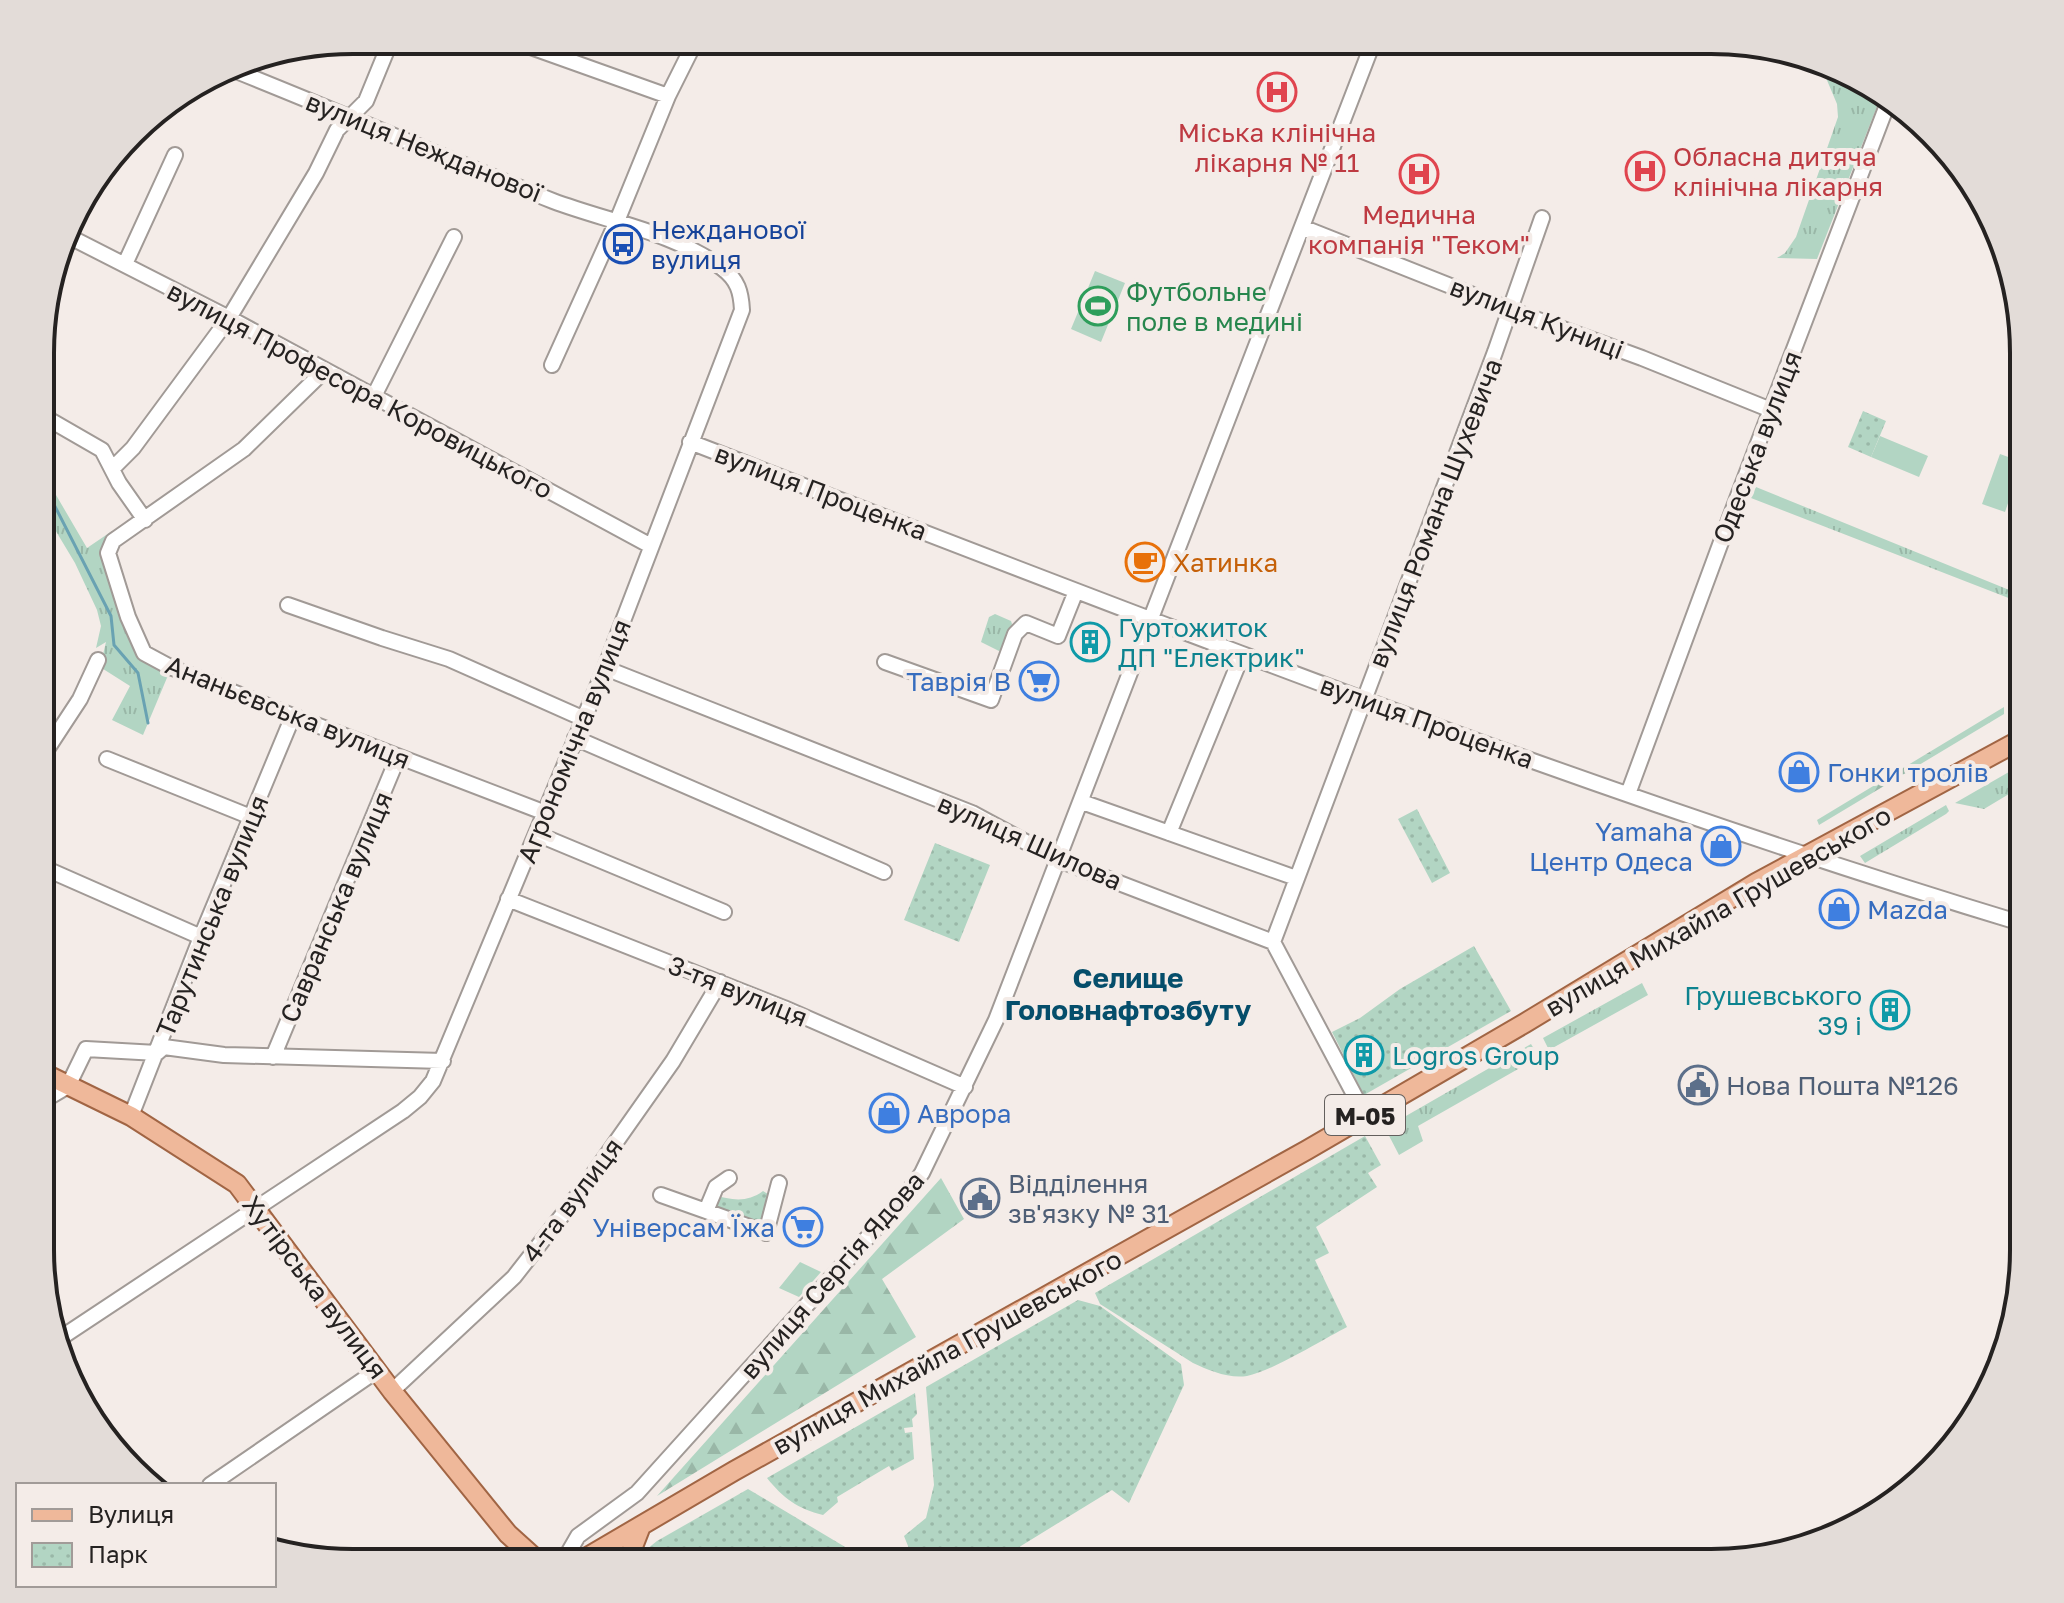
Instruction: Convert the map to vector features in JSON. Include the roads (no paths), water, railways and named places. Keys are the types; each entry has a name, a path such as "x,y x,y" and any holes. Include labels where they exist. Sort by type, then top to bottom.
{"main road":[{"name":"вулиця Михайла Грушевського","path":"601,1549 1026,1306 1307,1150 1756,883 2010,746"},
{"name":"Хутірська вулиця","path":"54,1079 131,1116 237,1184 376,1371 508,1534 525,1549"},
{"path":"632,1549 641,1526"}],"street":[{"path":"113,468 133,448 229,318 316,173 337,130 366,101 385,54"},
{"path":"550,54 668,96"},
{"path":"552,365 689,54"},
{"name":"вулиця Сергія Ядова","path":"570,1549 578,1536 647,1483 906,1195 922,1173 996,1020 1369,54"},
{"name":"вулиця Нежданової","path":"245,75 556,202 617,221"},
{"name":"Одеська вулиця","path":"1628,794 1885,110"},
{"path":"125,264 175,155"},
{"name":"вулиця Романа Шухевича","path":"1273,942 1511,310 1542,218"},
{"name":"Агрономічна вулиця","path":"66,1334 403,1111 433,1081 443,1061 537,834 543,812 605,668 742,310 740,287 725,270 702,256 617,221"},
{"name":"вулиця Куниці","path":"1302,227 1771,410"},
{"path":"374,396 454,237"},
{"name":"вулиця Професора Коровицького","path":"77,240 229,318 651,546"},
{"path":"54,422 94,444 106,455 119,483 145,520 244,449 325,370"},
{"name":"вулиця Проценка","path":"690,442 1365,700 1809,856 2010,920"},
{"name":"Ананьєвська вулиця","path":"145,520 113,541 108,553 128,617 144,653 170,667 543,812"},
{"path":"885,662 991,700 1015,634 1026,623 1058,636 1076,591"},
{"path":"288,605 449,659 582,718"},
{"path":"1169,833 1242,655"},
{"path":"54,739 80,699 98,660"},
{"name":"вулиця Шилова","path":"605,668 972,813 1059,860 1273,942"},
{"name":"Тарутинська вулиця","path":"131,1116 293,716"},
{"path":"575,738 884,872"},
{"name":"Савранська вулиця","path":"273,1057 398,757"},
{"path":"107,759 251,817"},
{"path":"1082,802 1296,878"},
{"path":"537,834 724,912"},
{"path":"54,872 201,937"},
{"name":"3-тя вулиця","path":"508,899 720,982 965,1087"},
{"path":"1273,942 1365,1115"},
{"name":"4-та вулиця","path":"392,1391 514,1277 585,1186 673,1061 720,982"},
{"name":"Савранська вулиця","path":"68,1086 86,1049 157,1053 164,1047 224,1055 443,1061"},
{"path":"54,1094 68,1086"},
{"path":"706,1211 716,1187 729,1178"},
{"path":"661,1195 766,1233 779,1183"},
{"path":"213,1483 376,1371"}],"waterway":[{"path":"54,504 111,616 114,645 138,673 148,723"}],"place":[{"name":"Міська клінічна лікарня № 11","path":"1277,92"},
{"name":"Обласна дитяча клінічна лікарня","path":"1645,171"},
{"name":"Медична компанія \"Теком\"","path":"1419,174"},
{"name":"Нежданової вулиця","path":"623,244"},
{"name":"Футбольне поле в медині","path":"1098,306"},
{"name":"Хатинка","path":"1145,562"},
{"name":"Гуртожиток ДП \"Електрик\"","path":"1090,642"},
{"name":"Таврія В","path":"1039,681"},
{"name":"Гонки тролів","path":"1799,772"},
{"name":"Yamaha Центр Одеса","path":"1721,846"},
{"name":"Mazda","path":"1839,909"},
{"name":"Грушевського 39 і","path":"1890,1010"},
{"name":"Logros Group","path":"1364,1055"},
{"name":"Нова Пошта №126","path":"1698,1085"},
{"name":"Аврора","path":"889,1113"},
{"name":"Відділення зв'язку № 31","path":"980,1198"},
{"name":"Універсам Їжа","path":"803,1227"}],"district":[{"name":"Селище Головнафтозбуту","path":"1128,993"}]}
